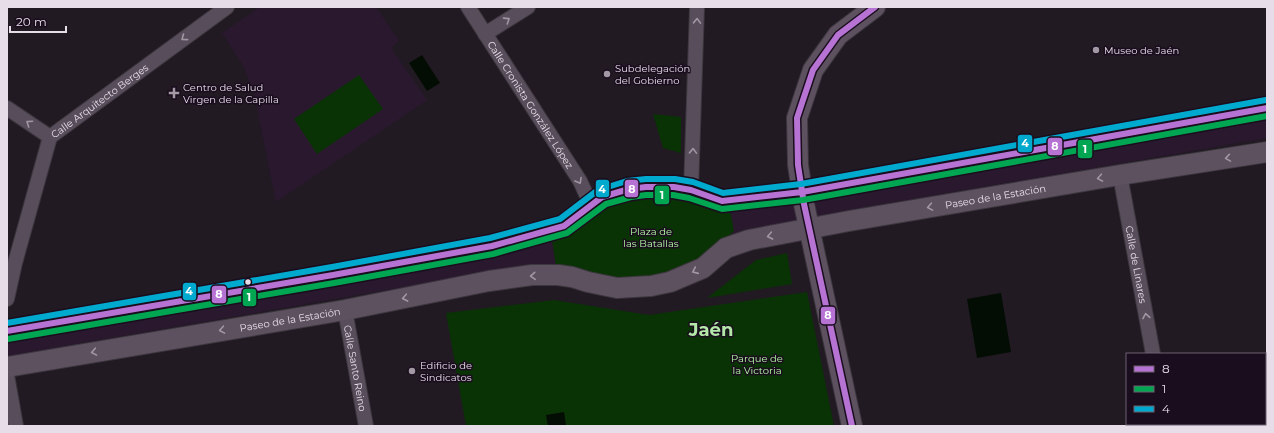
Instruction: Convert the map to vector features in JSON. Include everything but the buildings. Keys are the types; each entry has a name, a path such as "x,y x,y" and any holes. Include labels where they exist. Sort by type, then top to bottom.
{"main road":[{"path":"852,426 808,228 798,165 797,118 813,70 838,35 874,7"},
{"path":"7,331 492,246 564,226 602,197 629,189 659,186 674,187 691,190 722,201 802,192 1267,108"},
{"name":"Paseo de la Estación","path":"7,367 345,310 489,281 532,275 558,275 572,277 617,288 651,286 670,282 703,268 726,248 749,240 808,228 1120,175 1267,152"}],"street":[{"name":"Calle Arquitecto Berges","path":"7,300 15,263 50,137 206,13 227,7"},
{"name":"Calle Cronista González López","path":"468,7 580,181 591,205"},
{"path":"486,34 528,7"},
{"path":"691,190 697,7"},
{"path":"7,108 50,137"},
{"name":"Calle de Linares","path":"1120,175 1153,353"},
{"name":"Calle Santo Reino","path":"345,310 366,426"},
{"path":"7,376 16,426"}],"shaded area":[{"path":"260,7 376,7 399,41 391,48 427,100 276,202 254,93 244,67 222,33"},
{"path":"422,55 440,83 427,91 409,63"},
{"path":"1267,115 1267,138 843,211 736,234 694,249 607,262 484,273 7,356 7,336 606,220"},
{"path":"1001,293 1011,352 977,358 967,299"},
{"path":"564,412 566,426 548,426 546,415"}],"green space":[{"path":"359,75 383,109 317,154 294,119"},
{"path":"653,114 681,117 681,153 663,148"},
{"name":"Plaza de las Batallas","path":"680,196 731,214 734,231 711,253 670,275 622,280 556,267 552,240 561,237 606,204 640,197"},
{"path":"787,253 792,284 707,298 756,260"},
{"name":"Parque de la Victoria","path":"807,292 834,426 466,426 446,313 554,300 649,315"}],"transit line":[{"name":"8","path":"852,426 804,204 798,165 797,118 813,70 838,35 875,7"},
{"name":"4","path":"7,323 490,238 560,219 598,190 627,181 646,179 675,179 693,182 723,193 801,184 1266,100"},
{"name":"8","path":"7,331 492,246 564,226 602,197 629,189 646,187 674,187 691,190 722,201 802,192 1267,108"},
{"name":"1","path":"8,339 493,254 567,233 606,204 631,197 646,195 673,195 689,198 722,209 803,200 1267,116"}],"place":[{"name":"Museo de Jaén","path":"1096,50"},
{"name":"Subdelegación del Gobierno","path":"607,74"},
{"name":"Centro de Salud Virgen de la Capilla","path":"174,93"},
{"name":"Edificio de Sindicatos","path":"412,371"}],"district":[{"name":"Jaén","path":"711,330"}]}
